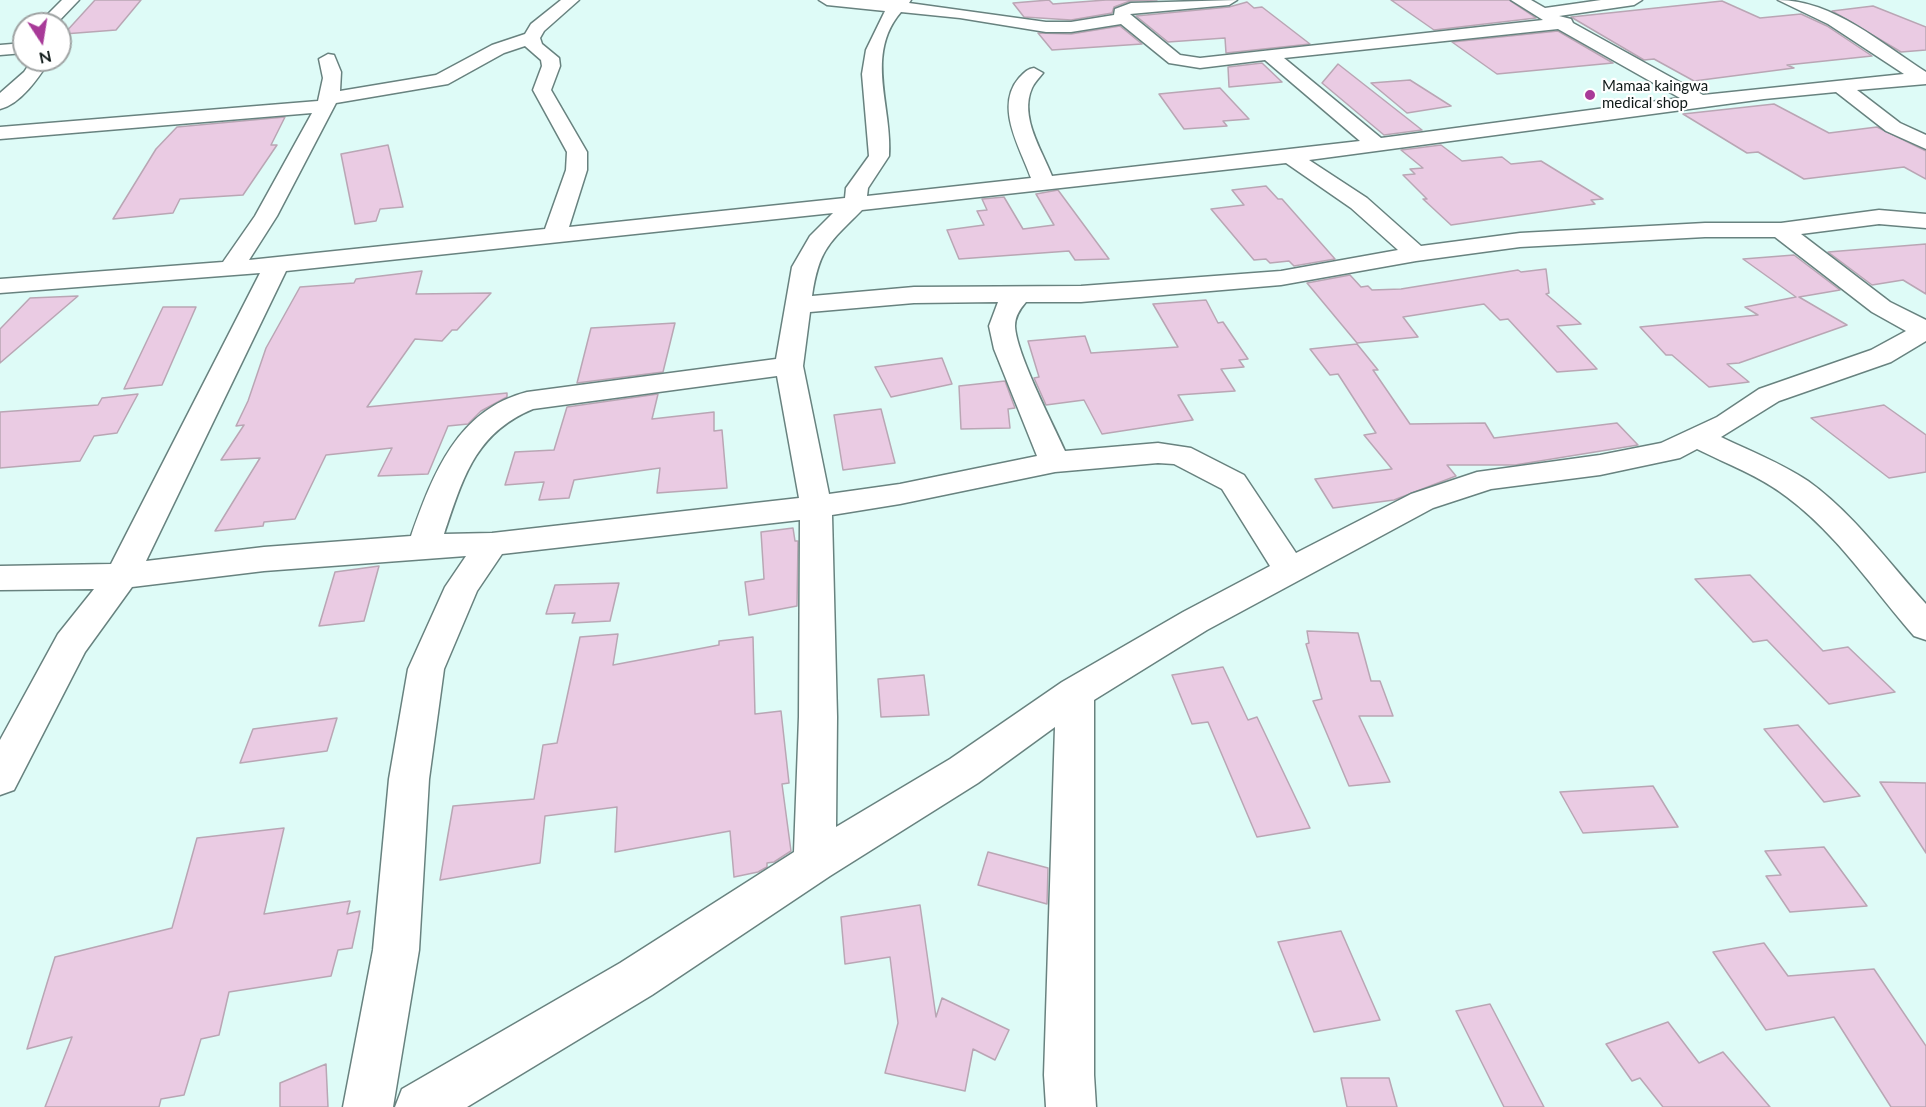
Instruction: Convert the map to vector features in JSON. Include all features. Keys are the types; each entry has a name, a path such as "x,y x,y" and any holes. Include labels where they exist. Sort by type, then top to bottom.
{"street":[{"path":"58,12 71,0"},
{"path":"0,133 207,118 327,103 441,80 498,49 531,38 537,28 571,0"},
{"path":"827,0 900,4 1046,27 1095,25 1124,19"},
{"path":"1229,0 1126,9 1121,12 1124,19 1181,61 1200,63 1565,23"},
{"path":"1519,0 1565,23 1699,101"},
{"path":"1545,13 1634,0"},
{"path":"1786,0 1834,20 1924,78"},
{"path":"815,862 818,717 816,507 789,366 804,267 818,241 855,204 857,189 880,150 871,75 875,50 888,17 900,4"},
{"path":"531,38 534,47 550,58 551,66 542,90 577,152 579,161 578,171 565,199 554,236"},
{"path":"1268,54 1376,144"},
{"path":"231,269 267,216 327,103 334,78 328,59"},
{"path":"0,103 34,72"},
{"path":"1034,74 1019,90 1016,108 1044,183"},
{"path":"0,286 231,269 855,204 1290,156 1699,101 1924,78"},
{"path":"1839,86 1893,127 1926,143"},
{"path":"1290,156 1359,203 1416,254"},
{"path":"799,305 934,294 1018,296 1081,294 1281,278 1416,254 1520,240 1705,230 1781,230 1879,217 1926,221"},
{"path":"420,1107 636,979 815,862 964,771 1075,693 1195,621 1292,572 1422,501 1488,479 1638,459 1669,451 1699,438 1769,395 1866,362 1921,336 1781,230"},
{"path":"0,778 70,645 122,576 277,264"},
{"path":"1018,296 1006,308 1002,326 1005,341 1055,462"},
{"path":"424,546 439,502 475,434 499,412 527,401 789,366"},
{"path":"1699,438 1779,477 1808,497 1843,530 1926,627"},
{"path":"0,578 122,576 264,559 424,546 492,544 816,507 922,490 1055,462 1136,453 1180,455 1233,482 1292,572"},
{"path":"368,1107 396,950 409,779 426,669 462,587 492,544"},
{"path":"1071,1107 1071,815 1075,693"}],"building":[{"path":"95,0 141,0 116,30 72,33 72,25"},
{"path":"1049,0 1053,4 1106,0 1157,0 1130,1 1114,7 1112,13 1071,20 1024,17 1013,3"},
{"path":"1391,0 1509,0 1536,18 1434,30"},
{"path":"1722,1 1760,18 1801,14 1827,26 1872,56 1787,65 1794,68 1694,81 1654,59 1644,60 1571,17"},
{"path":"1247,2 1254,8 1262,7 1310,44 1226,53 1225,38 1168,42 1136,16 1229,7"},
{"path":"1873,6 1926,27 1926,50 1901,52 1832,11"},
{"path":"1120,26 1142,44 1052,50 1038,33 1071,34"},
{"path":"1558,31 1613,63 1497,74 1452,42"},
{"path":"1262,63 1282,82 1229,87 1228,67"},
{"path":"1338,64 1422,130 1384,135 1322,83"},
{"path":"1410,80 1451,106 1407,113 1371,83"},
{"path":"1220,88 1249,119 1223,121 1227,126 1184,129 1159,94"},
{"path":"1774,104 1829,133 1877,127 1926,151 1926,179 1904,167 1804,179 1758,152 1747,153 1683,114"},
{"path":"285,117 271,145 277,145 243,195 180,199 173,213 113,219 156,149 177,127"},
{"path":"388,145 403,207 380,209 376,221 355,224 341,154"},
{"path":"1441,145 1462,161 1502,157 1511,164 1541,161 1603,199 1591,200 1595,204 1451,225 1423,199 1427,199 1403,175 1415,174 1410,169 1423,168 1401,150"},
{"path":"1266,186 1278,199 1282,199 1335,259 1294,266 1289,261 1270,263 1266,259 1254,260 1211,209 1244,205 1232,190"},
{"path":"1058,190 1109,259 1075,260 1069,251 959,259 947,230 984,225 977,211 987,210 982,199 1004,197 1023,229 1054,225 1036,194"},
{"path":"1926,244 1926,294 1903,280 1872,285 1828,252"},
{"path":"1794,255 1840,290 1799,297 1847,325 1739,363 1727,364 1749,382 1709,387 1672,355 1666,355 1640,327 1758,315 1745,307 1796,297 1743,259"},
{"path":"1546,269 1549,293 1546,294 1581,324 1557,326 1597,369 1557,372 1508,319 1500,320 1484,304 1403,317 1418,337 1357,343 1307,283 1350,275 1361,287 1368,286 1372,290 1401,289 1518,270 1521,272"},
{"path":"422,271 416,294 491,293 457,330 452,330 442,341 415,339 367,407 507,393 507,397 481,411 468,424 448,426 428,474 378,476 392,448 326,455 295,519 264,522 263,526 215,531 260,458 221,460 244,425 236,426 248,401 266,348 300,287 354,283 356,279"},
{"path":"78,296 0,363 0,329 30,298"},
{"path":"1206,300 1218,323 1223,322 1248,359 1239,360 1244,367 1221,369 1235,391 1178,395 1193,420 1102,434 1084,400 1046,405 1034,378 1039,377 1028,341 1085,336 1091,353 1178,347 1153,304"},
{"path":"163,307 196,307 162,385 124,389"},
{"path":"675,323 663,372 577,383 591,328"},
{"path":"1357,344 1378,370 1373,370 1410,424 1485,423 1494,438 1617,423 1638,445 1515,465 1447,465 1456,476 1394,500 1333,508 1315,479 1392,469 1364,435 1376,433 1338,374 1330,375 1310,349"},
{"path":"942,358 952,384 891,397 875,367"},
{"path":"1005,381 1015,408 1008,409 1010,428 961,429 959,386"},
{"path":"138,394 117,433 94,436 80,461 0,468 0,412 98,405 102,398"},
{"path":"658,394 652,419 714,412 714,431 722,430 727,488 657,493 660,468 574,480 569,498 539,500 544,482 505,485 515,452 554,450 567,407"},
{"path":"1884,405 1926,435 1926,472 1889,478 1811,418"},
{"path":"881,409 895,463 843,470 834,415"},
{"path":"793,528 795,541 798,541 797,606 749,615 745,582 764,579 761,532"},
{"path":"379,566 364,621 319,626 335,572"},
{"path":"1750,575 1823,651 1848,647 1895,692 1829,704 1767,640 1753,642 1695,579"},
{"path":"619,583 610,621 572,623 575,613 546,614 555,585"},
{"path":"1307,631 1358,633 1371,681 1380,681 1393,716 1359,716 1390,782 1349,786 1313,701 1322,699 1306,644 1309,643"},
{"path":"618,634 613,665 719,645 719,641 753,637 755,714 781,711 789,783 782,784 791,851 774,862 767,863 767,867 758,872 734,877 730,831 615,852 617,807 545,816 540,863 440,880 453,806 534,799 543,745 557,743 580,637"},
{"path":"1223,667 1248,720 1257,717 1310,828 1257,837 1208,722 1192,724 1172,675"},
{"path":"924,675 929,715 881,717 878,679"},
{"path":"337,718 327,751 240,763 253,729"},
{"path":"1798,725 1860,796 1824,802 1764,729"},
{"path":"1880,782 1926,783 1926,853"},
{"path":"1653,786 1678,827 1583,833 1560,792"},
{"path":"284,828 264,914 350,901 347,914 360,911 352,948 338,950 331,976 229,992 219,1035 201,1039 184,1095 161,1099 159,1107 45,1107 72,1037 27,1049 55,957 172,928 197,838"},
{"path":"1824,847 1867,906 1790,912 1766,876 1781,875 1765,851"},
{"path":"988,852 1048,868 1047,904 978,885"},
{"path":"920,905 936,1017 942,998 1009,1030 995,1060 973,1049 965,1091 885,1073 898,1023 890,957 845,964 841,917"},
{"path":"1341,931 1380,1020 1314,1032 1278,942"},
{"path":"1764,943 1788,976 1874,969 1926,1046 1926,1107 1891,1107 1834,1017 1766,1030 1713,952"},
{"path":"1490,1004 1544,1107 1504,1107 1456,1011"},
{"path":"1668,1022 1699,1063 1723,1052 1770,1107 1663,1107 1640,1078 1632,1081 1606,1044"},
{"path":"326,1064 328,1107 280,1107 280,1083"},
{"path":"1341,1078 1389,1078 1397,1107 1347,1107"}],"place":[{"name":"Mamaa kaingwa medical shop","path":"1590,95"}]}
